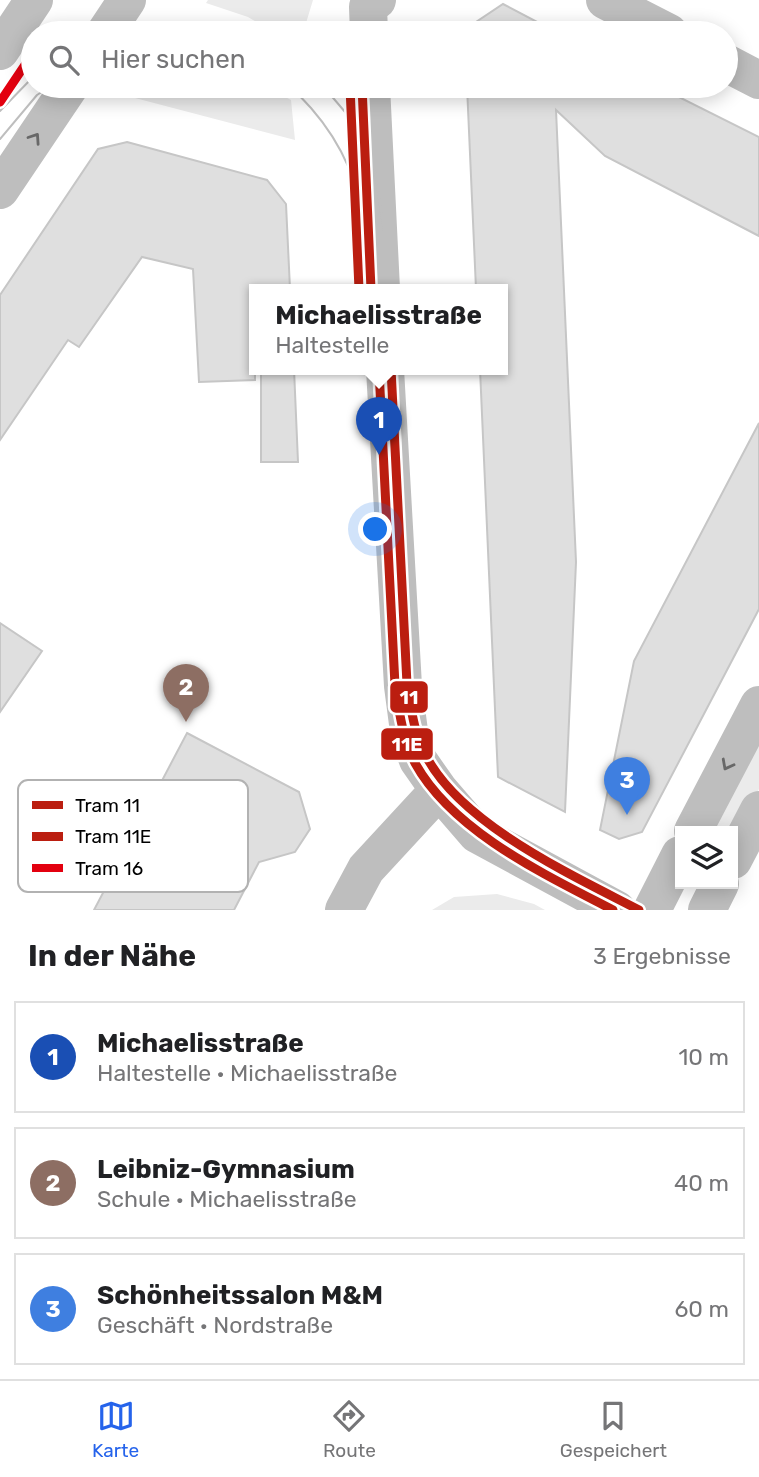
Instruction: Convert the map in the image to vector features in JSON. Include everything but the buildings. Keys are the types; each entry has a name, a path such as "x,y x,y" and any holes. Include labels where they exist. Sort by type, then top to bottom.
{"street":[{"path":"0,51 34,0"},
{"path":"113,21 127,0"},
{"path":"605,0 646,21"},
{"path":"738,69 759,80"},
{"path":"0,190 62,98"},
{"path":"372,98 381,284"},
{"path":"385,375 407,720 410,739 418,760 439,790 477,834 618,910"},
{"path":"696,826 759,705"},
{"path":"344,910 366,869 439,790"},
{"path":"738,850 759,810"},
{"path":"652,910 675,865"},
{"path":"706,910 717,889"}],"shaded area":[{"path":"208,0 313,0 307,21 255,21 206,3"},
{"path":"135,98 287,98 291,100 295,140"},
{"path":"759,734 759,789 738,830 738,826 711,826"},
{"path":"497,894 534,904 545,910 432,910 454,897"}],"tram line":[{"name":"16","path":"0,102 21,71"},
{"path":"0,111 21,89"},
{"path":"0,139 34,98"},
{"path":"302,98 333,137 348,166 368,233"},
{"path":"333,98 351,119 375,171 384,233"},
{"name":"11E","path":"350,98 359,284"},
{"name":"11","path":"363,98 371,284"},
{"name":"11E","path":"379,375 395,685 407,745 415,763 432,788 477,831 531,866 613,910"},
{"name":"11","path":"391,375 407,684 422,748 443,781 492,826 552,864 639,910"}],"place":[{"name":"Michaelisstraße","path":"379,455"},
{"name":"Leibniz-Gymnasium","path":"186,722"},
{"name":"Schönheitssalon M&M","path":"627,815"}]}
